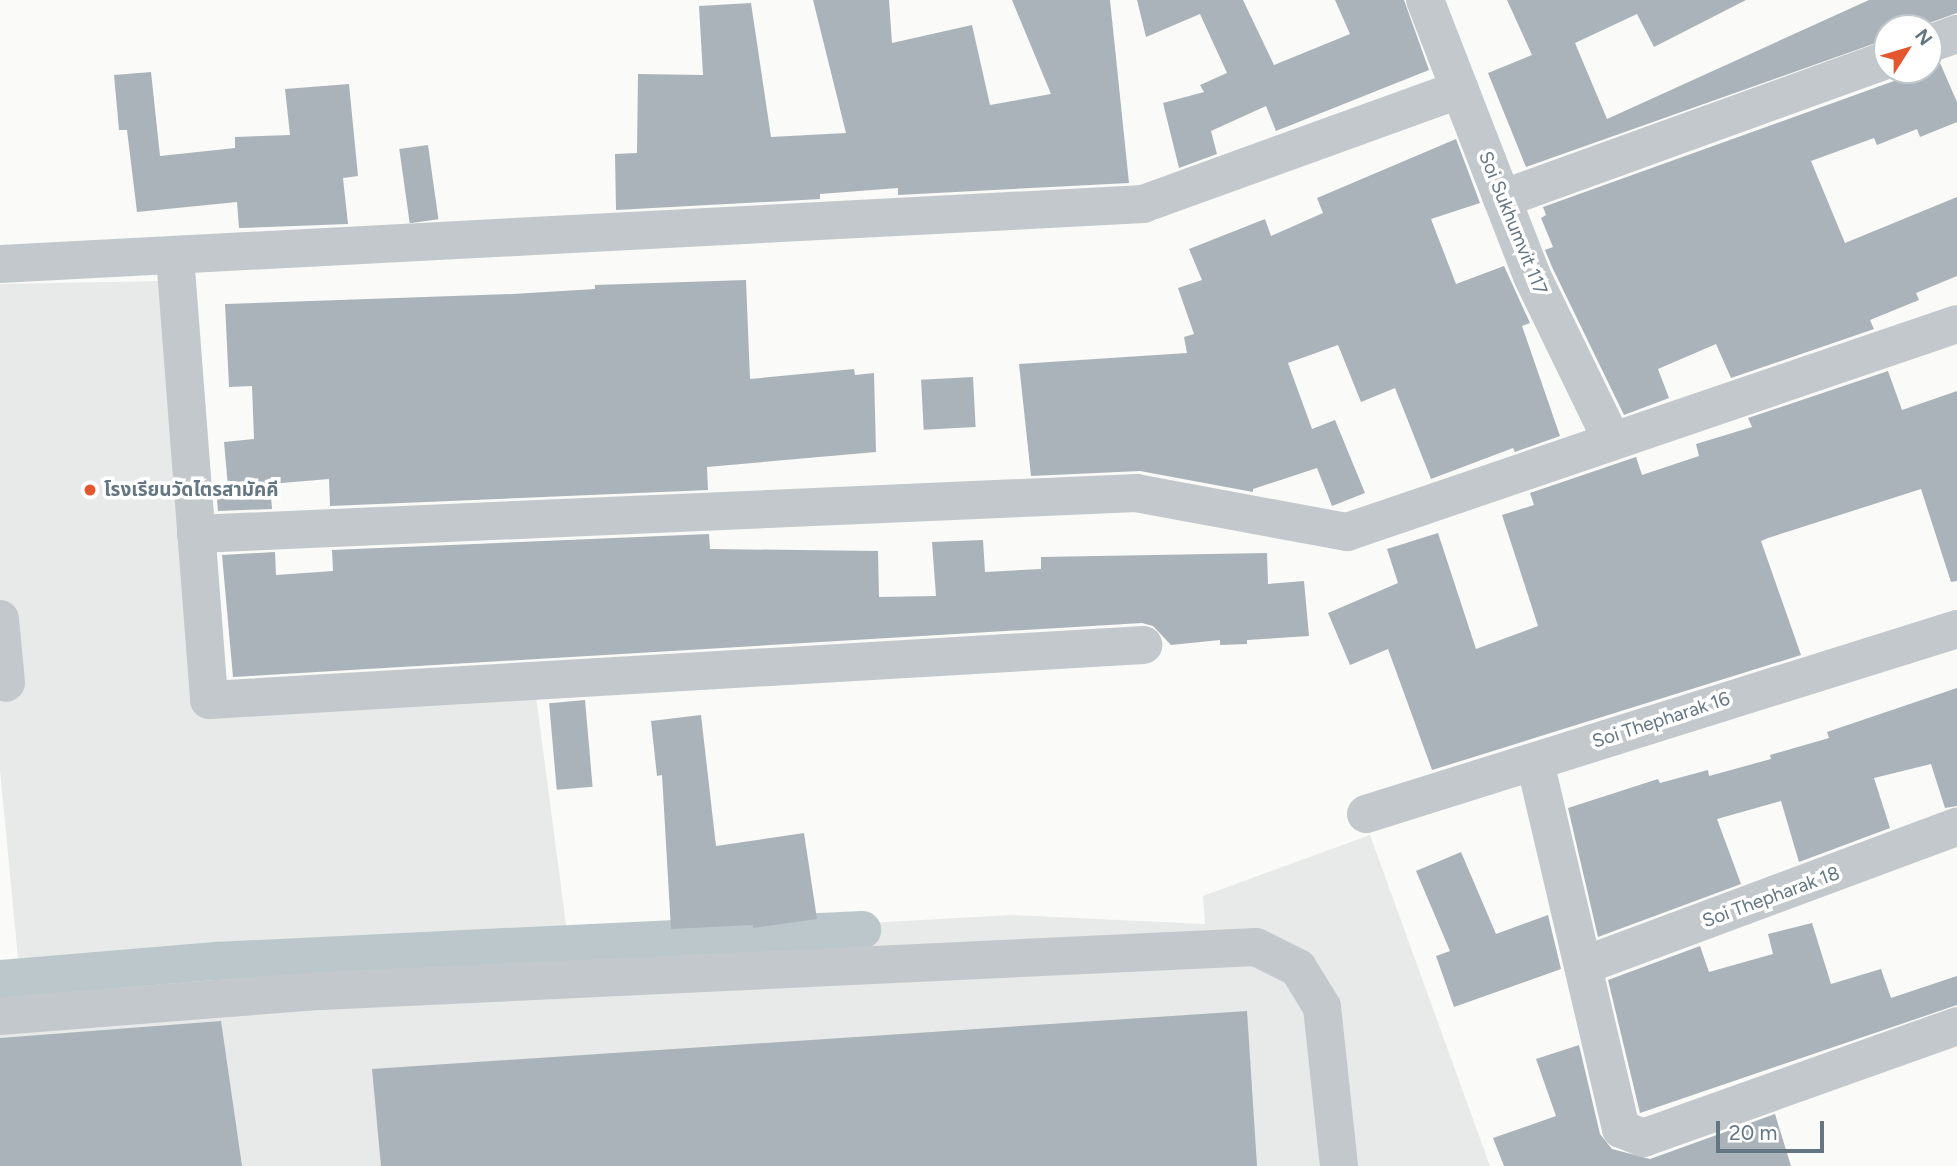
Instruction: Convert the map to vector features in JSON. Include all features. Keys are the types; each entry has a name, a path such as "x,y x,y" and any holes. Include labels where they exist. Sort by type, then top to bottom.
{"street":[{"name":"Soi Sukhumvit 117","path":"1426,0 1532,276 1612,441"},
{"path":"1502,199 1873,65"},
{"path":"0,264 1143,204 1460,89"},
{"path":"175,256 209,700 1143,645"},
{"path":"196,534 1136,493 1347,532 1957,324"},
{"path":"0,619 6,683"},
{"name":"Soi Thepharak 16","path":"1366,814 1535,762 1656,719 1957,629"},
{"path":"1535,762 1621,1129 1643,1138 1957,1026"},
{"name":"Soi Thepharak 18","path":"1584,965 1957,827"},
{"path":"0,1016 321,991 1256,947 1298,968 1322,1007 1339,1166"}],"shaded area":[{"path":"163,281 201,714 536,696 568,940 1011,915 1205,924 1203,896 1370,835 1490,1166 0,1166 0,971 19,969 0,770 0,284"}],"building":[{"path":"813,0 889,0 892,43 972,25 990,105 1051,94 1012,0 1110,0 1129,183 898,195 898,188 820,194 820,199 616,210 615,154 637,153 638,74 703,75 699,6 751,3 771,137 846,133"},
{"path":"1137,0 1243,0 1274,65 1350,34 1335,0 1404,0 1429,70 1276,131 1266,106 1211,131 1217,154 1179,168 1163,103 1204,92 1200,85 1227,73 1200,14 1146,37"},
{"path":"1507,0 1746,0 1654,47 1637,14 1575,43 1607,119 1869,0 1957,0 1957,13 1943,18 1943,14 1873,14 1873,44 1526,167 1488,73 1532,55"},
{"path":"1943,70 1957,102 1957,122 1920,137 1917,129 1877,145 1874,138 1811,161 1845,243 1957,197 1957,276 1916,293 1919,300 1870,320 1874,329 1731,378 1716,344 1658,369 1669,398 1624,415 1545,250 1553,247 1541,218 1546,215 1543,207 1886,84 1943,84"},
{"path":"151,72 160,156 235,148 235,137 290,135 285,89 349,84 358,176 343,178 348,224 239,228 237,202 137,212 127,130 119,130 114,75"},
{"path":"1456,139 1480,203 1431,219 1456,284 1504,266 1530,323 1522,326 1560,436 1515,452 1513,448 1431,479 1395,388 1361,402 1338,345 1288,363 1312,429 1335,420 1365,493 1332,506 1317,468 1253,489 1253,492 1140,471 1031,476 1019,364 1187,353 1184,337 1194,334 1178,288 1202,280 1189,249 1265,219 1271,236 1323,213 1317,198"},
{"path":"428,145 438,219 410,223 399,149"},
{"path":"746,280 750,379 854,369 855,375 874,373 876,452 707,467 708,490 330,506 329,479 270,484 272,509 218,511 216,488 228,487 224,442 254,439 252,386 229,387 225,304 513,294 595,289 595,285"},
{"path":"1888,371 1902,410 1957,391 1957,581 1951,582 1921,489 1768,538 1761,541 1801,655 1432,770 1388,649 1350,665 1328,613 1398,583 1387,549 1438,533 1476,649 1538,626 1502,515 1534,505 1530,493 1636,457 1642,475 1699,456 1696,444 1752,427 1748,418"},
{"path":"973,377 976,427 924,430 921,380"},
{"path":"709,534 710,549 878,551 879,597 936,596 932,542 983,540 985,572 1041,569 1041,557 1267,553 1268,584 1304,581 1309,636 1247,640 1247,644 1220,645 1220,640 1171,645 1153,626 1142,623 233,677 222,555 275,552 276,575 333,571 332,550"},
{"path":"1957,688 1957,806 1945,808 1931,764 1874,778 1890,828 1799,862 1781,801 1717,819 1741,884 1598,937 1568,808 1658,779 1660,783 1708,770 1709,776 1771,759 1770,755 1829,738 1827,732"},
{"path":"585,700 593,787 557,790 549,703"},
{"path":"701,715 716,846 804,833 817,919 753,928 753,925 671,929 662,775 657,776 651,721"},
{"path":"1461,852 1496,934 1548,915 1561,969 1454,1007 1436,956 1450,951 1416,871"},
{"path":"1812,923 1831,984 1881,969 1891,998 1957,976 1957,1005 1640,1113 1608,980 1700,946 1709,972 1773,954 1768,934"},
{"path":"1247,1011 1257,1166 381,1166 372,1069"},
{"path":"221,1021 242,1166 0,1166 0,1038"},
{"path":"1579,1045 1600,1134 1612,1149 1650,1159 1775,1114 1791,1166 1504,1166 1493,1138 1556,1116 1536,1059"}],"waterway":[{"path":"0,979 216,961 862,930"}],"place":[{"name":"โรงเรียนวัดไตรสามัคคี","path":"90,490"}]}
